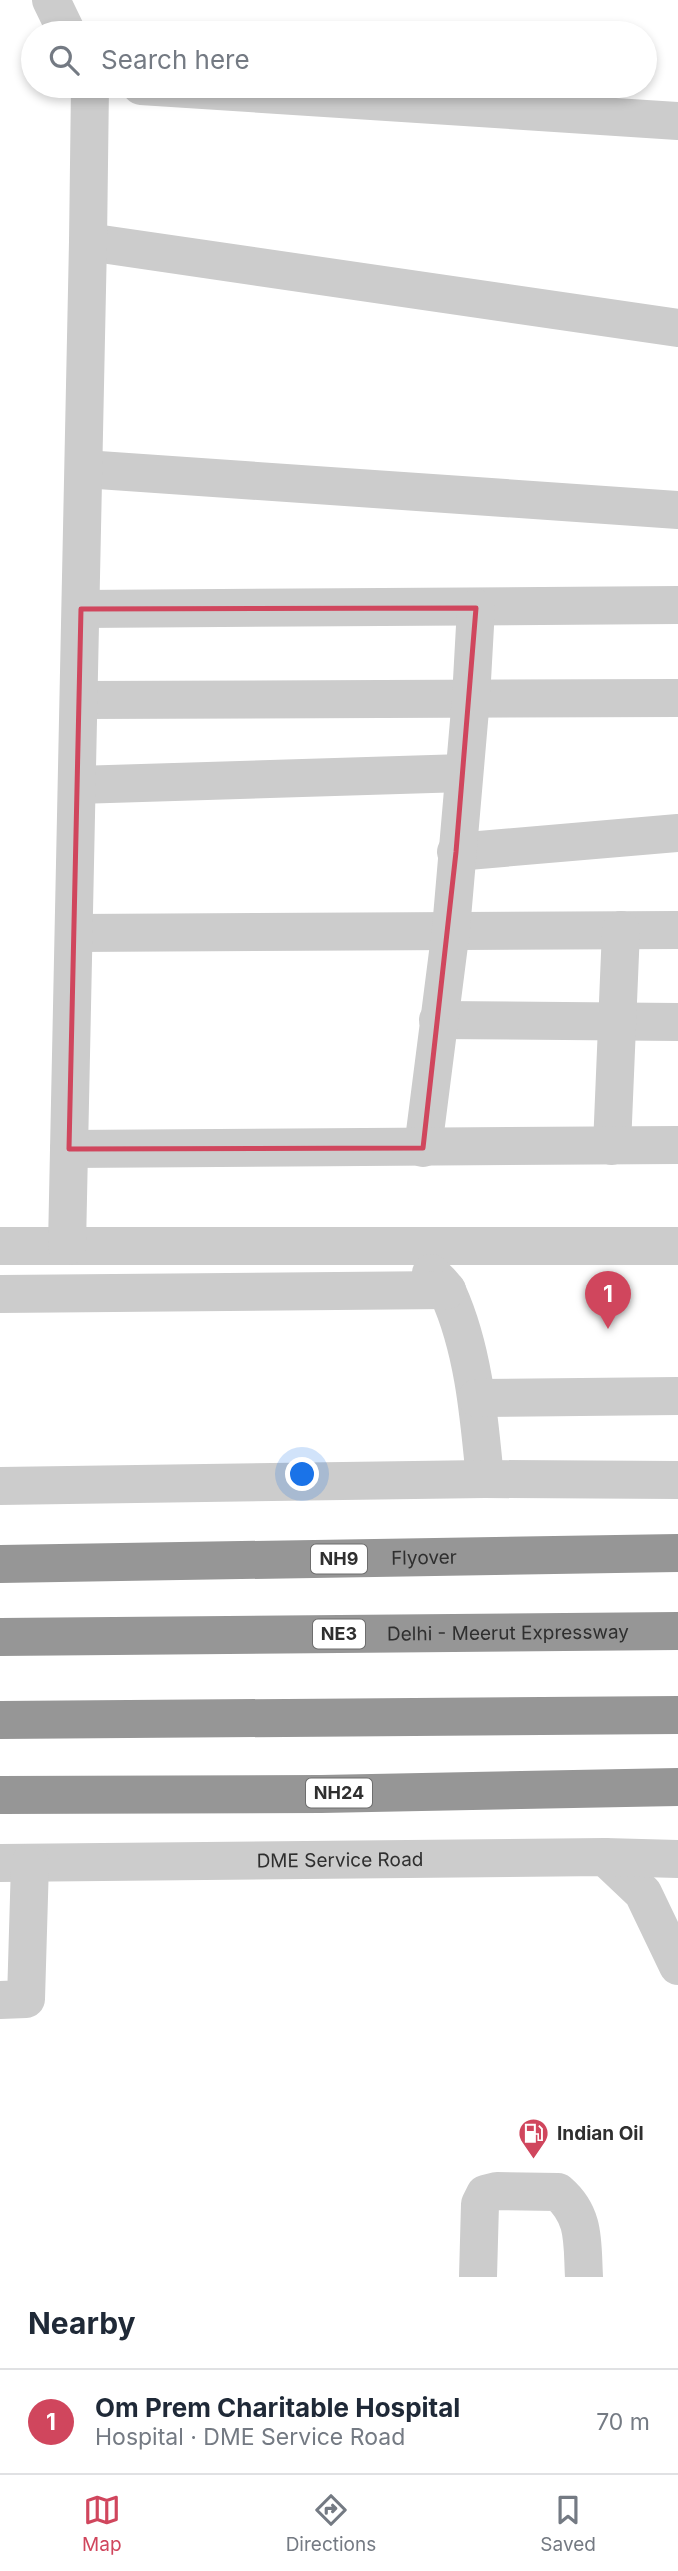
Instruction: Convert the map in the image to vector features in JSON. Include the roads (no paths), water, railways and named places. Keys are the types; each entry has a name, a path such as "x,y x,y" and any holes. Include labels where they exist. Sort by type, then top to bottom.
{"highway":[{"name":"Flyover","path":"0,1564 678,1553"},
{"name":"Delhi - Meerut Expressway","path":"0,1637 678,1631"},
{"path":"0,1720 678,1715"},
{"name":"NH24","path":"0,1795 321,1794 678,1787"}],"street":[{"path":"51,0 61,21"},
{"path":"67,1246 90,98"},
{"path":"325,98 678,121"},
{"path":"88,242 678,328"},
{"path":"84,469 678,510"},
{"path":"80,609 678,605"},
{"path":"423,1148 451,929 471,698 475,608"},
{"path":"79,700 678,698"},
{"path":"76,785 464,773"},
{"path":"456,852 678,833"},
{"path":"74,933 451,929 678,930"},
{"path":"612,1146 621,930"},
{"path":"438,1020 678,1022"},
{"path":"69,1149 678,1145"},
{"path":"0,1246 678,1246"},
{"path":"405,1246 447,1290 464,1340 477,1398 485,1479"},
{"path":"0,1294 447,1290"},
{"path":"477,1398 678,1396"},
{"path":"0,1486 485,1479 678,1480"},
{"path":"605,1857 643,1893 678,1966"},
{"name":"DME Service Road","path":"15,1863 605,1857 678,1859"},
{"path":"0,2000 26,1999 15,1863"},
{"path":"478,2277 480,2204 485,2194 497,2191 558,2192 571,2203 580,2221 584,2277"}],"place":[{"name":"Om Prem Charitable Hospital","path":"608,1329"},
{"name":"Indian Oil","path":"534,2160"}]}
